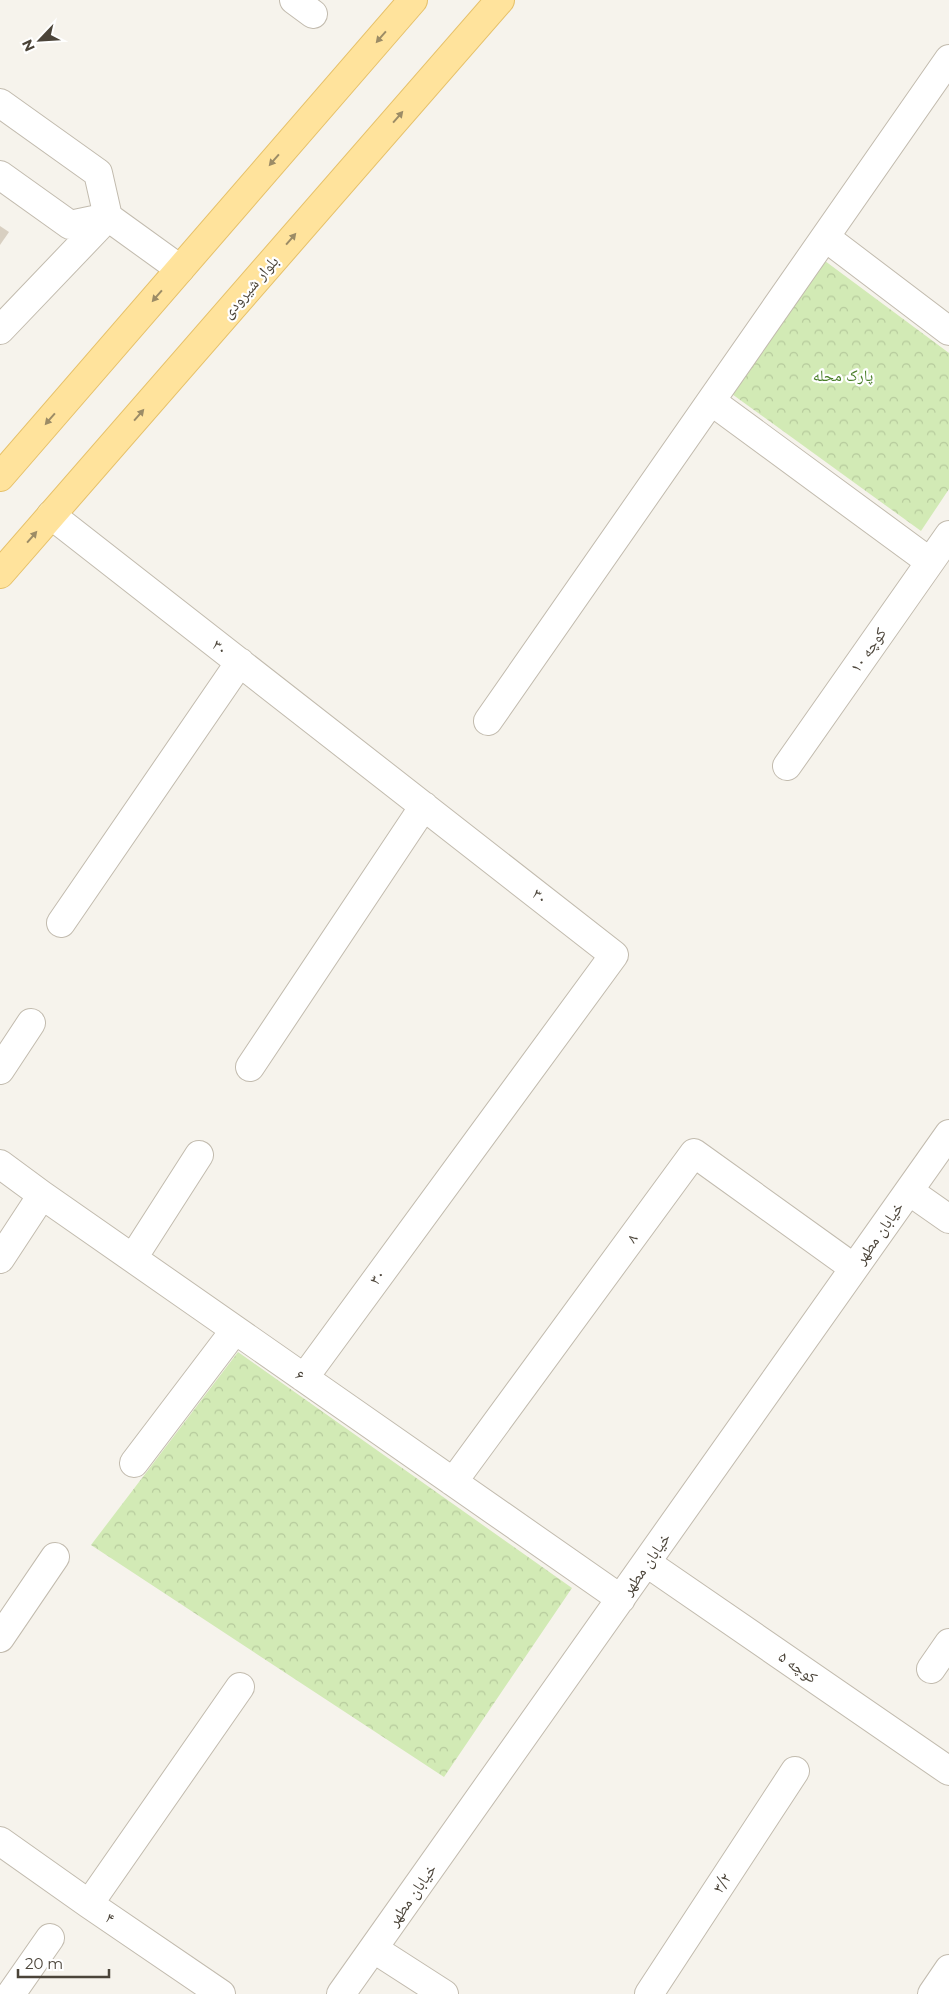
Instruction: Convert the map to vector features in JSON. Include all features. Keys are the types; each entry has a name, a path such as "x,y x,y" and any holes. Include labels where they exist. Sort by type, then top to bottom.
{"main road":[{"path":"0,477 413,0"},
{"name":"بلوار شیرودی","path":"0,574 500,0"}],"street":[{"path":"488,721 949,59"},
{"path":"0,103 98,173 108,217 180,269"},
{"path":"0,175 70,225 108,217"},
{"path":"0,330 108,217"},
{"path":"825,237 949,332"},
{"path":"711,401 930,562"},
{"name":"۳۰","path":"52,515 614,955 304,1378"},
{"name":"کوچه ۱۰","path":"787,766 949,535"},
{"path":"61,923 240,662"},
{"path":"250,1067 424,806"},
{"path":"0,1070 31,1023"},
{"name":"خیابان مطهر","path":"341,1994 949,1134"},
{"name":"۸","path":"453,1482 694,1154 854,1268"},
{"path":"133,1258 199,1155"},
{"name":"۶","path":"0,1164 621,1599"},
{"path":"909,1191 949,1219"},
{"path":"0,1259 42,1195"},
{"path":"134,1463 235,1330"},
{"path":"0,1638 55,1557"},
{"name":"کوچه ۵","path":"647,1562 949,1771"},
{"path":"931,1669 949,1643"},
{"path":"89,1904 240,1687"},
{"name":"۳/۲","path":"649,1994 795,1771"},
{"name":"۴","path":"0,1841 221,1994"},
{"path":"11,1994 50,1938"},
{"path":"374,1949 444,1994"},
{"path":"932,1994 949,1969"}],"green space":[{"name":"پارک محله","path":"821,258 949,353 949,489 921,531 725,389"},
{"path":"238,1352 572,1588 444,1777 91,1545"}],"building":[{"path":"0,226 9,232 0,245"}]}
